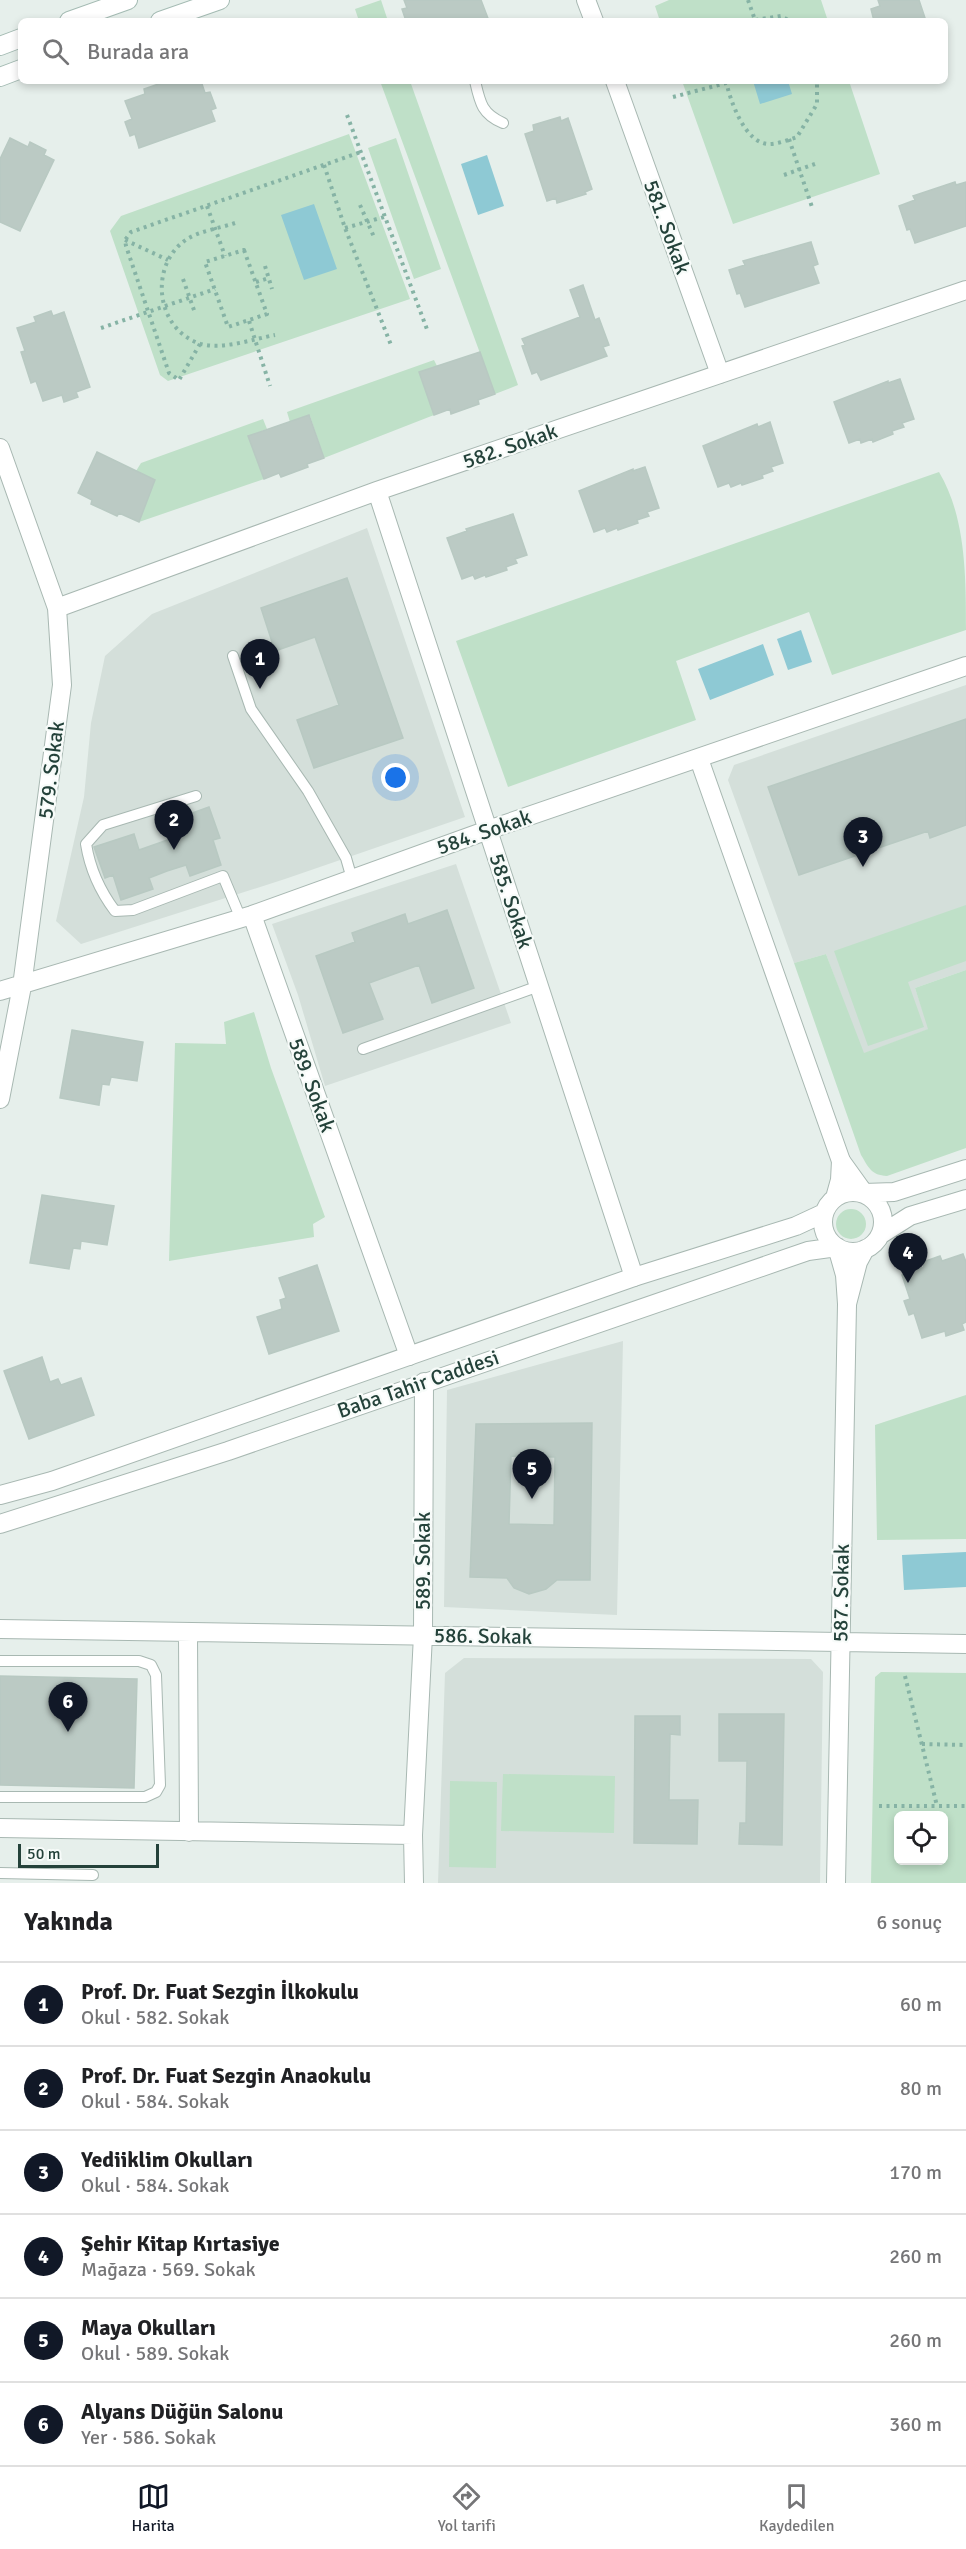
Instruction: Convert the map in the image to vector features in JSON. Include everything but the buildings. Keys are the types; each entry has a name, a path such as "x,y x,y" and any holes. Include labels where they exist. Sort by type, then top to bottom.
{"street":[{"path":"77,18 128,0"},
{"path":"169,18 220,0"},
{"path":"586,0 593,18"},
{"path":"0,46 18,39"},
{"path":"0,77 18,70"},
{"name":"581. Sokak","path":"616,84 720,374"},
{"name":"582. Sokak","path":"57,608 377,491 966,290"},
{"name":"579. Sokak","path":"0,448 57,608 62,685 22,986 0,1099"},
{"name":"585. Sokak","path":"377,491 634,1277"},
{"name":"584. Sokak","path":"0,991 246,917 488,830 966,666"},
{"path":"699,759 841,1161 864,1193 879,1206 882,1216 880,1236"},
{"name":"589. Sokak","path":"246,917 409,1356"},
{"path":"841,1161 840,1180 835,1198 824,1213 825,1232 837,1247 845,1275 847,1304"},
{"path":"835,1198 854,1192 894,1192 966,1169"},
{"path":"847,1304 858,1262 865,1249 910,1216 966,1199"},
{"name":"Baba Tahir Caddesi","path":"0,1495 52,1481 634,1277 796,1226 824,1213"},
{"path":"837,1247 855,1251 865,1249"},
{"name":"Baba Tahir Caddesi","path":"0,1524 121,1487 808,1251 837,1247"},
{"name":"587. Sokak","path":"836,1883 847,1304"},
{"name":"589. Sokak","path":"414,1883 413,1835 423,1635 424,1382"},
{"name":"586. Sokak","path":"0,1629 966,1644"},
{"path":"188,1633 189,1832"},
{"path":"0,1828 413,1835"}],"lane":[{"path":"476,84 479,100 488,117 503,123"},
{"path":"233,656 251,709 308,791 346,858 352,879"},
{"path":"196,796 103,825 86,844 89,862 105,898 115,911 133,910 223,876 246,917"},
{"path":"363,1049 539,986"},
{"path":"0,1661 139,1661 151,1665 156,1675 160,1785 156,1792 145,1797 0,1797"},
{"path":"0,1873 93,1875"}],"path":[{"path":"748,0 753,18"},
{"path":"768,18 781,16 785,18"},
{"path":"673,96 723,84"},
{"path":"727,84 734,108 745,127 756,140 768,144 797,137 817,104 817,84"},
{"path":"347,115 428,332"},
{"path":"789,139 813,210"},
{"path":"125,240 131,232 361,152"},
{"path":"784,175 815,164"},
{"path":"324,165 345,228 391,345"},
{"path":"360,205 374,237"},
{"path":"207,206 225,256"},
{"path":"345,228 384,217"},
{"path":"235,223 189,238 168,260 161,279 165,306 174,327 200,344 221,345 275,335"},
{"path":"125,240 168,260"},
{"path":"125,240 169,373 179,380 200,344"},
{"path":"244,250 267,314 228,327 205,262 225,256 244,250"},
{"path":"265,266 272,289"},
{"path":"256,282 269,278"},
{"path":"183,279 195,313"},
{"path":"101,328 215,289"},
{"path":"249,321 270,386"},
{"path":"905,1676 938,1806"},
{"path":"922,1744 966,1745"},
{"path":"879,1806 966,1806"}],"shaded area":[{"path":"367,528 465,817 285,879 81,944 56,921 84,797 91,723 105,656 152,614"},
{"path":"966,685 966,970 915,988 929,1029 863,1054 826,954 794,963 728,780 734,765"},
{"path":"456,864 511,1023 325,1086 298,995 272,924"},
{"path":"623,1341 617,1615 444,1607 447,1390"},
{"path":"464,1658 811,1659 823,1672 820,1883 438,1883 445,1673"}],"green space":[{"path":"381,0 387,18 358,18 355,9"},
{"path":"669,0 821,0 827,18 659,18 655,6"},
{"path":"381,84 411,84 518,385 495,394"},
{"path":"683,84 850,84 880,174 733,224"},
{"path":"349,134 410,299 168,381 160,375 110,231 121,216"},
{"path":"396,138 441,269 414,279 368,148"},
{"path":"434,360 437,366 419,372 434,415 324,458 310,416 290,422 287,412"},
{"path":"263,419 267,429 249,436 264,479 139,522 136,471 141,463"},
{"path":"939,472 955,508 963,548 966,630 832,675 809,612 676,661 696,720 508,787 456,641"},
{"path":"966,905 966,961 908,982 924,1027 868,1046 834,951"},
{"path":"826,954 864,1053 928,1029 915,988 966,970 966,1148 887,1176 877,1174 869,1167 861,1155 794,963"},
{"path":"254,1012 271,1068 325,1217 313,1224 314,1237 169,1261 175,1043 226,1044 224,1022"},
{"path":"851,1209 862,1213 866,1224 862,1235 851,1239 840,1235 836,1224 840,1213"},
{"path":"966,1395 966,1539 877,1540 875,1425"},
{"path":"881,1672 966,1673 966,1883 871,1883 875,1677"},
{"path":"503,1774 615,1776 614,1833 501,1831"},
{"path":"450,1781 497,1782 496,1868 449,1867"}],"water":[{"path":"754,84 789,84 792,94 760,104"},
{"path":"487,155 504,206 478,215 461,164"},
{"path":"314,204 337,269 304,280 281,215"},
{"path":"801,630 812,662 788,670 777,639"},
{"path":"763,644 774,675 710,700 698,669"},
{"path":"966,1552 966,1587 904,1590 902,1555"}],"place":[{"name":"Prof. Dr. Fuat Sezgin İlkokulu","path":"260,689"},
{"name":"Prof. Dr. Fuat Sezgin Anaokulu","path":"174,850"},
{"name":"Yediiklim Okulları","path":"863,867"},
{"name":"Şehir Kitap Kırtasiye","path":"908,1283"},
{"name":"Maya Okulları","path":"532,1499"},
{"name":"Alyans Düğün Salonu","path":"68,1732"}]}
